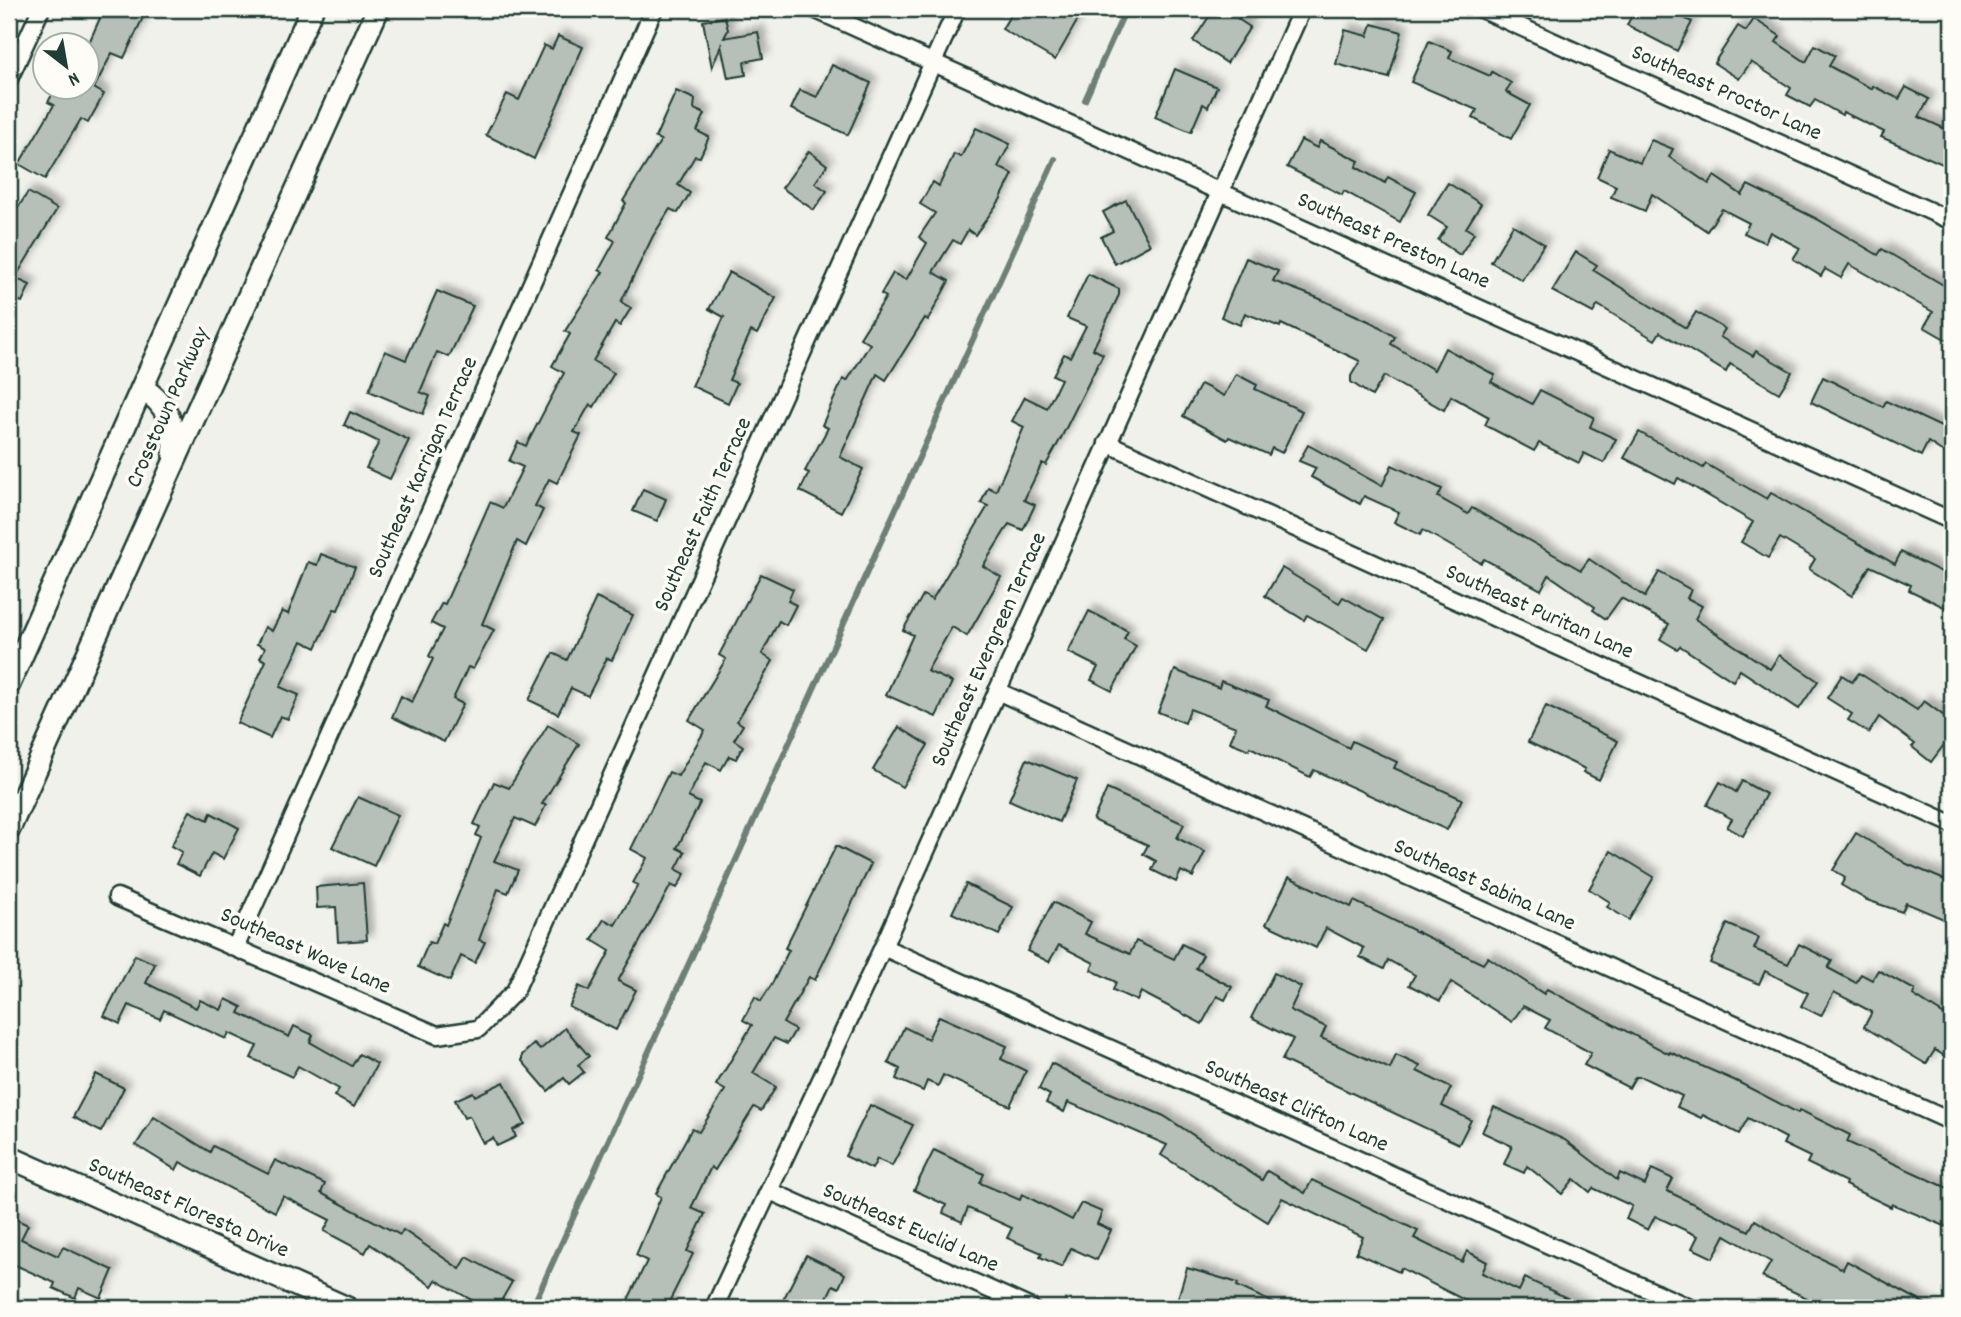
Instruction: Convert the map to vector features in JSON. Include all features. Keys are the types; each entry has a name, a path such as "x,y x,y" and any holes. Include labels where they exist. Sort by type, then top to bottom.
{"main road":[{"name":"Crosstown Parkway","path":"9,684 312,9"},
{"name":"Crosstown Parkway","path":"9,830 378,9"},
{"path":"142,388 156,397 167,410 174,431 174,461"},
{"name":"Southeast Floresta Drive","path":"9,1157 343,1308"}],"street":[{"path":"9,79 41,9"},
{"name":"Southeast Karrigan Terrace","path":"236,946 654,9"},
{"name":"Southeast Preston Lane","path":"814,9 1222,190 1952,521"},
{"name":"Southeast Faith Terrace","path":"478,1029 515,991 957,9"},
{"name":"Southeast Evergreen Terrace","path":"715,1308 883,947 1302,9"},
{"name":"Southeast Proctor Lane","path":"1481,9 1952,221"},
{"name":"Southeast Puritan Lane","path":"1107,443 1952,824"},
{"name":"Southeast Sabina Lane","path":"997,691 1952,1122"},
{"name":"Southeast Wave Lane","path":"117,897 438,1035 478,1029"},
{"name":"Southeast Clifton Lane","path":"883,947 1690,1308"},
{"name":"Southeast Euclid Lane","path":"770,1191 1031,1308"}],"building":[{"path":"104,9 147,9 124,58 112,53 102,72 102,32 94,32"},
{"path":"1014,9 1030,15 1034,9 1084,9 1055,60 1002,29"},
{"path":"1214,9 1245,9 1238,19 1250,27 1227,63 1193,41"},
{"path":"1635,9 1666,9 1692,22 1677,51 1627,25"},
{"path":"725,17 728,30 724,38 758,32 763,58 744,62 746,75 728,78 721,45 712,68 703,21"},
{"path":"1754,19 1780,36 1776,42 1806,62 1815,45 1835,56 1829,66 1872,89 1873,86 1899,99 1906,87 1929,99 1919,117 1952,132 1952,155 1947,166 1881,137 1884,132 1843,112 1842,115 1815,100 1810,107 1787,95 1791,88 1751,62 1739,79 1714,63 1738,26 1746,31"},
{"path":"1372,24 1402,32 1389,78 1336,64 1345,30 1368,36"},
{"path":"558,36 583,47 534,159 486,135 507,94 519,100 544,45 552,49"},
{"path":"1429,41 1452,51 1449,58 1490,76 1492,72 1511,83 1506,92 1530,105 1511,139 1473,118 1477,110 1411,82"},
{"path":"832,65 871,83 848,135 791,109 800,90 817,97"},
{"path":"1175,69 1217,87 1208,107 1203,104 1191,132 1155,117"},
{"path":"676,91 695,99 694,109 705,114 697,131 709,137 700,157 695,156 678,185 690,193 678,213 670,209 653,236 621,302 631,308 620,326 615,323 593,361 614,373 594,407 590,404 574,432 581,435 557,483 549,479 535,506 543,510 526,546 517,541 482,624 494,630 473,669 468,667 453,699 463,704 444,742 392,717 401,696 412,702 433,659 429,656 443,629 431,623 442,603 445,604 490,502 503,508 523,467 509,461 518,442 526,446 564,373 552,366 570,334 565,331 603,272 599,270 615,241 608,237 626,203 623,201 661,140 655,138"},
{"path":"48,102 100,102 88,123 81,119 45,179 19,164 54,105"},
{"path":"976,128 1010,144 998,167 1013,174 1000,200 975,235 968,230 960,244 953,240 933,272 949,281 928,320 925,318 886,380 877,374 840,457 863,469 841,512 800,491 809,473 805,471 828,428 822,425 843,379 847,381 870,344 860,338 886,297 881,294 893,273 906,280 927,243 919,237 935,213 920,204 933,182 939,186 954,154 961,157"},
{"path":"1301,140 1317,148 1320,141 1359,161 1356,167 1385,183 1388,177 1416,192 1400,222 1344,191 1342,195 1287,167"},
{"path":"1651,140 1673,149 1669,157 1709,184 1714,176 1742,195 1748,185 1817,219 1878,255 1882,249 1952,290 1952,343 1924,327 1933,312 1849,264 1841,278 1825,269 1821,276 1793,259 1800,248 1770,232 1765,243 1744,233 1749,223 1722,209 1707,231 1652,194 1645,211 1611,197 1616,186 1597,177 1609,149 1640,163"},
{"path":"809,151 827,165 815,183 827,191 814,210 782,188"},
{"path":"1448,183 1481,204 1466,228 1474,233 1460,255 1438,240 1447,227 1428,215"},
{"path":"28,192 57,209 15,278 30,285 22,302 9,297 9,222"},
{"path":"1126,200 1150,245 1115,264 1101,237 1113,231 1103,212"},
{"path":"1513,225 1544,244 1522,280 1491,262"},
{"path":"1576,252 1597,265 1593,270 1686,328 1696,312 1725,329 1720,337 1753,356 1756,351 1792,372 1779,393 1730,364 1726,372 1660,332 1655,340 1598,305 1593,313 1552,291"},
{"path":"1246,258 1278,271 1273,281 1375,324 1395,337 1391,344 1434,370 1445,348 1495,375 1491,382 1532,404 1540,390 1594,417 1590,427 1616,439 1604,463 1584,453 1579,463 1539,443 1534,451 1485,425 1489,417 1451,396 1444,410 1384,376 1372,396 1351,382 1351,376 1360,361 1281,324 1280,327 1245,313 1240,325 1221,317"},
{"path":"729,272 776,298 757,334 751,331 729,380 737,383 728,403 692,386 724,317 709,309"},
{"path":"1088,274 1119,289 1119,295 1093,349 1103,354 1061,438 1046,465 1042,463 1024,500 1035,505 1023,530 1009,524 983,566 1001,577 967,636 952,627 927,671 952,682 936,717 886,695 913,635 903,630 923,595 932,600 988,506 981,503 988,487 996,491 1024,427 1012,421 1025,397 1047,408 1061,379 1053,375 1064,354 1070,357 1086,326 1067,318"},
{"path":"437,291 473,306 449,357 437,352 420,392 430,396 423,414 369,391 385,351 406,360"},
{"path":"1236,374 1257,385 1255,389 1302,411 1282,453 1272,448 1269,455 1229,437 1227,440 1183,416 1201,384 1224,396"},
{"path":"1823,377 1883,407 1886,401 1952,432 1952,458 1928,442 1921,456 1811,402"},
{"path":"350,412 409,440 390,479 366,468 379,442 344,425"},
{"path":"1639,432 1703,468 1706,464 1767,499 1771,493 1895,564 1901,552 1952,577 1952,611 1909,590 1911,585 1870,566 1852,596 1809,569 1815,559 1780,538 1768,558 1741,542 1753,522 1678,478 1675,484 1624,458"},
{"path":"1308,445 1382,486 1392,465 1442,489 1438,497 1468,514 1472,508 1581,570 1589,559 1645,597 1659,572 1691,590 1687,598 1702,606 1695,619 1770,669 1779,655 1818,681 1799,709 1740,670 1733,681 1680,646 1677,649 1660,639 1669,624 1621,598 1606,619 1593,610 1595,607 1549,575 1541,590 1484,559 1481,563 1423,530 1420,535 1394,522 1399,512 1364,496 1360,504 1311,477 1316,468 1299,461"},
{"path":"643,489 666,499 657,521 633,511"},
{"path":"321,554 355,567 338,610 334,609 316,648 302,641 280,687 299,695 288,719 280,716 270,738 237,723 266,661 260,658 265,648 257,644 265,627 272,631 282,611 288,614 308,562 317,565"},
{"path":"1282,568 1339,603 1343,597 1384,620 1368,649 1307,615 1304,620 1265,596"},
{"path":"761,574 793,589 788,601 796,605 786,625 779,621 762,654 773,661 737,721 743,725 734,740 743,746 736,759 729,756 721,770 706,762 688,797 700,803 677,848 685,852 676,869 685,874 677,888 671,885 618,981 636,990 616,1030 569,1007 579,986 589,991 610,951 592,940 604,919 615,925 638,885 633,883 647,858 631,849 669,772 678,776 705,730 689,720 726,659 719,655"},
{"path":"596,598 633,615 612,660 607,658 588,696 571,688 558,714 529,700 553,653 567,660"},
{"path":"1089,611 1128,631 1124,639 1136,646 1112,691 1091,680 1098,667 1068,652"},
{"path":"1175,670 1219,688 1221,681 1269,700 1266,706 1349,748 1352,741 1397,762 1394,768 1462,799 1447,830 1314,770 1310,777 1250,747 1249,750 1230,742 1236,727 1190,709 1185,723 1158,712"},
{"path":"1859,673 1917,710 1924,701 1952,722 1952,734 1931,762 1912,747 1915,744 1879,717 1869,733 1848,720 1852,714 1827,698 1842,675 1852,682"},
{"path":"1546,706 1618,741 1599,780 1583,772 1585,769 1528,742"},
{"path":"548,725 579,744 542,804 546,805 535,827 515,818 494,861 518,870 508,893 498,889 479,940 485,942 475,963 461,956 450,981 418,967 429,942 434,944 443,923 446,925 481,838 476,835 480,827 474,824 494,782 509,788"},
{"path":"899,727 928,745 902,787 873,770"},
{"path":"1027,759 1077,780 1059,822 1009,800"},
{"path":"1742,781 1766,794 1743,836 1727,827 1732,819 1707,805 1720,782 1736,792"},
{"path":"1107,789 1184,824 1177,838 1205,852 1193,877 1181,871 1176,882 1152,870 1156,861 1143,854 1148,845 1093,820"},
{"path":"358,797 398,815 374,866 332,847"},
{"path":"190,811 208,820 211,813 239,828 223,859 212,853 200,876 176,864 182,852 171,846"},
{"path":"1856,833 1907,864 1952,883 1952,906 1946,920 1906,903 1902,912 1867,900 1841,885 1845,878 1833,870"},
{"path":"836,846 871,864 815,980 809,977 783,1023 795,1030 787,1044 774,1038 753,1073 776,1087 761,1111 754,1107 715,1170 711,1167 691,1208 705,1214 687,1251 693,1254 666,1308 624,1308 647,1261 636,1255 661,1197 656,1194 692,1128 699,1132 725,1090 716,1085 752,1025 743,1020 755,997 761,1001 773,982 789,950 785,948"},
{"path":"1611,851 1654,877 1629,920 1607,907 1610,902 1589,889"},
{"path":"1289,877 1351,907 1354,901 1483,964 1488,957 1544,994 1547,989 1669,1054 1670,1052 1736,1081 1798,1113 1800,1110 1850,1135 1847,1142 1952,1190 1952,1229 1892,1204 1891,1207 1845,1185 1846,1182 1807,1163 1810,1157 1783,1144 1786,1138 1748,1118 1739,1134 1703,1115 1701,1118 1677,1107 1682,1096 1642,1077 1635,1077 1629,1088 1584,1065 1591,1053 1545,1028 1550,1020 1523,1006 1512,1022 1451,982 1440,1001 1409,985 1415,975 1388,960 1384,969 1360,957 1364,948 1326,928 1316,948 1266,924"},
{"path":"363,883 367,940 338,942 336,907 317,908 316,887"},
{"path":"966,884 1013,907 999,935 952,913"},
{"path":"1053,902 1091,922 1085,934 1130,954 1136,941 1174,959 1182,944 1203,955 1196,968 1232,987 1225,1000 1217,996 1202,1024 1141,992 1137,1001 1113,990 1116,982 1091,970 1094,963 1059,945 1049,962 1027,951"},
{"path":"1727,924 1759,938 1754,949 1788,964 1799,944 1832,961 1828,968 1856,983 1861,974 1872,980 1878,970 1915,990 1913,995 1952,1020 1952,1061 1935,1050 1926,1064 1864,1027 1872,1012 1834,992 1821,1016 1801,1006 1808,993 1765,971 1759,984 1710,963"},
{"path":"135,955 155,964 146,983 196,1008 200,1000 221,1010 226,999 242,1007 239,1013 289,1037 294,1026 313,1035 310,1042 352,1066 359,1054 377,1064 354,1107 334,1096 339,1089 298,1066 292,1077 251,1058 257,1046 229,1033 226,1039 164,1010 160,1019 129,1005 120,1024 104,1016"},
{"path":"1274,973 1301,987 1290,1010 1326,1027 1321,1038 1390,1069 1396,1055 1420,1066 1417,1071 1451,1088 1442,1106 1471,1120 1459,1144 1282,1060 1293,1039 1251,1018"},
{"path":"939,1016 1007,1046 1001,1059 1026,1071 1010,1106 943,1075 938,1086 927,1081 923,1091 896,1079 900,1069 888,1063 904,1027 928,1039"},
{"path":"565,1028 589,1056 578,1065 584,1072 569,1084 564,1078 548,1091 522,1061 522,1055 534,1044 540,1050"},
{"path":"1051,1063 1099,1088 1164,1116 1262,1180 1267,1171 1305,1193 1312,1180 1418,1231 1414,1238 1462,1262 1467,1251 1487,1262 1482,1273 1519,1291 1525,1278 1588,1308 1480,1308 1401,1268 1399,1272 1356,1253 1363,1237 1282,1198 1268,1222 1161,1155 1167,1145 1068,1102 1064,1112 1046,1103 1050,1095 1039,1089"},
{"path":"96,1074 124,1088 101,1132 73,1117"},
{"path":"504,1082 525,1124 513,1130 516,1137 497,1146 493,1138 483,1143 469,1116 464,1118 455,1100 473,1092 475,1096"},
{"path":"870,1105 913,1125 892,1166 877,1159 872,1169 845,1156"},
{"path":"1494,1107 1565,1140 1617,1180 1620,1173 1645,1185 1652,1169 1673,1179 1667,1191 1749,1231 1755,1220 1803,1250 1843,1269 1847,1261 1933,1308 1828,1308 1762,1277 1771,1262 1725,1235 1713,1258 1692,1248 1698,1236 1655,1216 1648,1230 1626,1219 1632,1206 1593,1188 1590,1192 1574,1179 1562,1194 1527,1166 1524,1173 1504,1164 1512,1146 1482,1132"},
{"path":"154,1117 210,1152 213,1146 268,1174 275,1160 325,1184 321,1193 400,1235 403,1230 460,1269 467,1257 512,1282 497,1308 486,1308 436,1280 432,1286 370,1244 365,1253 324,1231 330,1220 283,1196 275,1212 180,1162 176,1170 136,1145"},
{"path":"934,1150 984,1174 980,1183 1020,1200 1022,1194 1072,1220 1081,1203 1102,1212 1097,1224 1111,1230 1097,1260 1071,1248 1062,1267 1040,1257 1042,1253 1007,1238 1012,1228 968,1208 962,1222 943,1213 946,1205 914,1190"},
{"path":"9,1216 28,1225 21,1239 58,1256 63,1247 113,1270 101,1298 79,1288 75,1298 53,1288 55,1283 11,1263 9,1267"},
{"path":"806,1255 845,1274 839,1288 833,1285 822,1308 779,1308"},
{"path":"1187,1268 1238,1283 1237,1286 1284,1308 1175,1308"}],"waterway":[{"path":"1085,100 1126,9"},
{"path":"532,1308 1055,159"}]}
